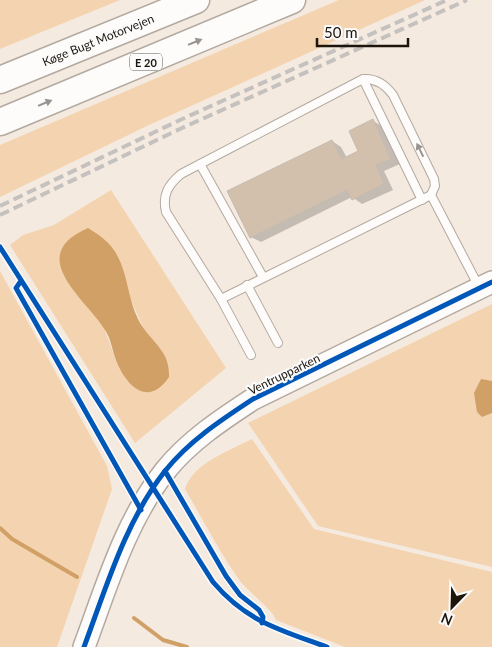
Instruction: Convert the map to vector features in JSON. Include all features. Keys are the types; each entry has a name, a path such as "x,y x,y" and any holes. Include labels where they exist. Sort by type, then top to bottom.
{"highway":[{"name":"Køge Bugt Motorvejen","path":"0,80 196,0"},
{"name":"E 20","path":"0,122 292,0"}],"street":[{"name":"Ventrupparken","path":"84,647 123,544 141,510 165,472 196,440 216,423 253,399 485,284"}],"lane":[{"path":"363,79 422,200"},
{"path":"221,299 281,267 431,195 435,186 434,179 387,86 372,80 363,79 200,164 172,182 164,196 166,212 221,299 251,355"},
{"path":"200,164 263,276"},
{"name":"Ventrupparken","path":"431,195 485,284"},
{"path":"247,285 278,343"}],"shaded area":[{"path":"0,0 120,0 0,49"},
{"path":"339,0 425,0 149,125 0,197 0,145"},
{"path":"111,190 226,368 135,443 10,245 23,235 54,225","holes":["130,298 145,332 162,350 125,376 116,360 105,331"]},
{"path":"88,228 105,240 115,252 124,272 138,319 163,352 166,359 169,377 161,386 153,391 138,390 126,378 116,360 105,330 65,278 60,264 61,251 70,239"},
{"path":"0,271 107,466 112,489 57,647 0,647"},
{"path":"492,304 492,567 318,526 248,423"},
{"path":"481,379 492,381 492,413 482,417 477,412 474,393"},
{"path":"252,439 314,529 492,572 492,647 345,647 276,620 269,610 237,577 185,489 189,480 204,465 223,453"}],"building":[{"path":"373,119 391,159 376,165 384,184 352,200 347,190 250,238 227,191 332,140 342,159 358,151 349,131"}],"waterway":[{"path":"0,528 12,539 77,577"},
{"path":"134,618 163,640 187,647"}],"railway":[{"path":"0,206 180,120 447,0"},
{"path":"0,215 182,128 467,0"}],"cycle path":[{"path":"0,247 213,582 226,596 252,616 279,630 327,647"},
{"path":"21,281 16,288 141,510"},
{"path":"84,647 118,556 139,512 165,471 184,450 217,423 253,399 492,282"},
{"path":"165,471 226,576 240,595 259,610 263,617 262,623"}]}
